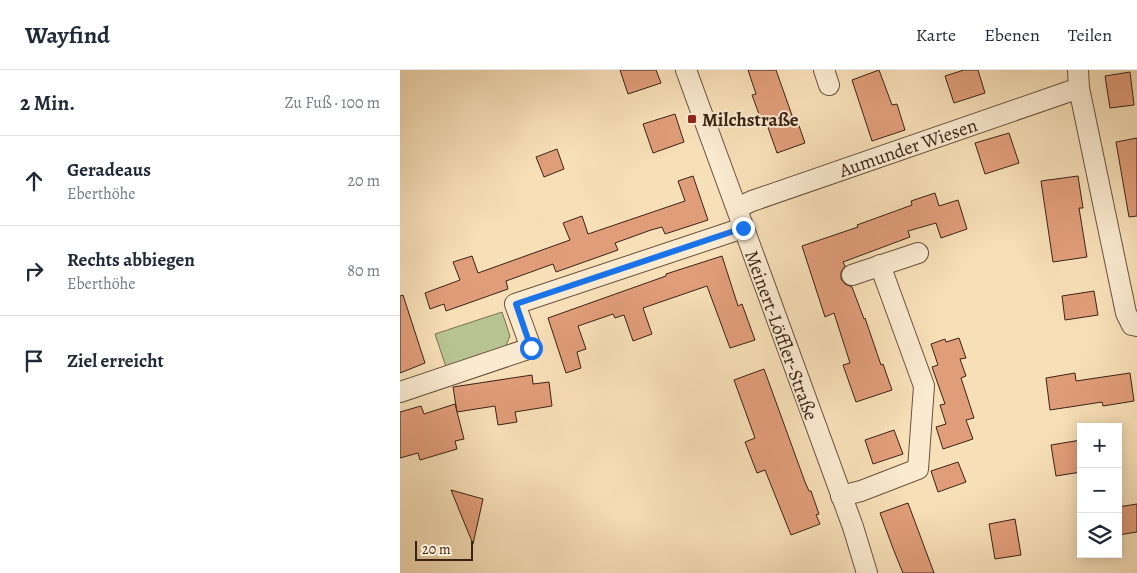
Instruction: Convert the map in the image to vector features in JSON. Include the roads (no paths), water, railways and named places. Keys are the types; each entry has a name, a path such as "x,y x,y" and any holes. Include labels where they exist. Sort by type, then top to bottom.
{"street":[{"name":"Meinert-Löffler-Straße","path":"686,70 841,496 867,573"},
{"name":"Aumunder Wiesen","path":"737,208 1079,79 1126,312 1132,325 1137,326"},
{"path":"400,392 531,348 516,304 743,228"},
{"path":"852,275 918,253"},
{"path":"841,496 861,491 918,469 924,386 880,266"}],"place":[{"name":"Milchstraße","path":"692,119"}]}
